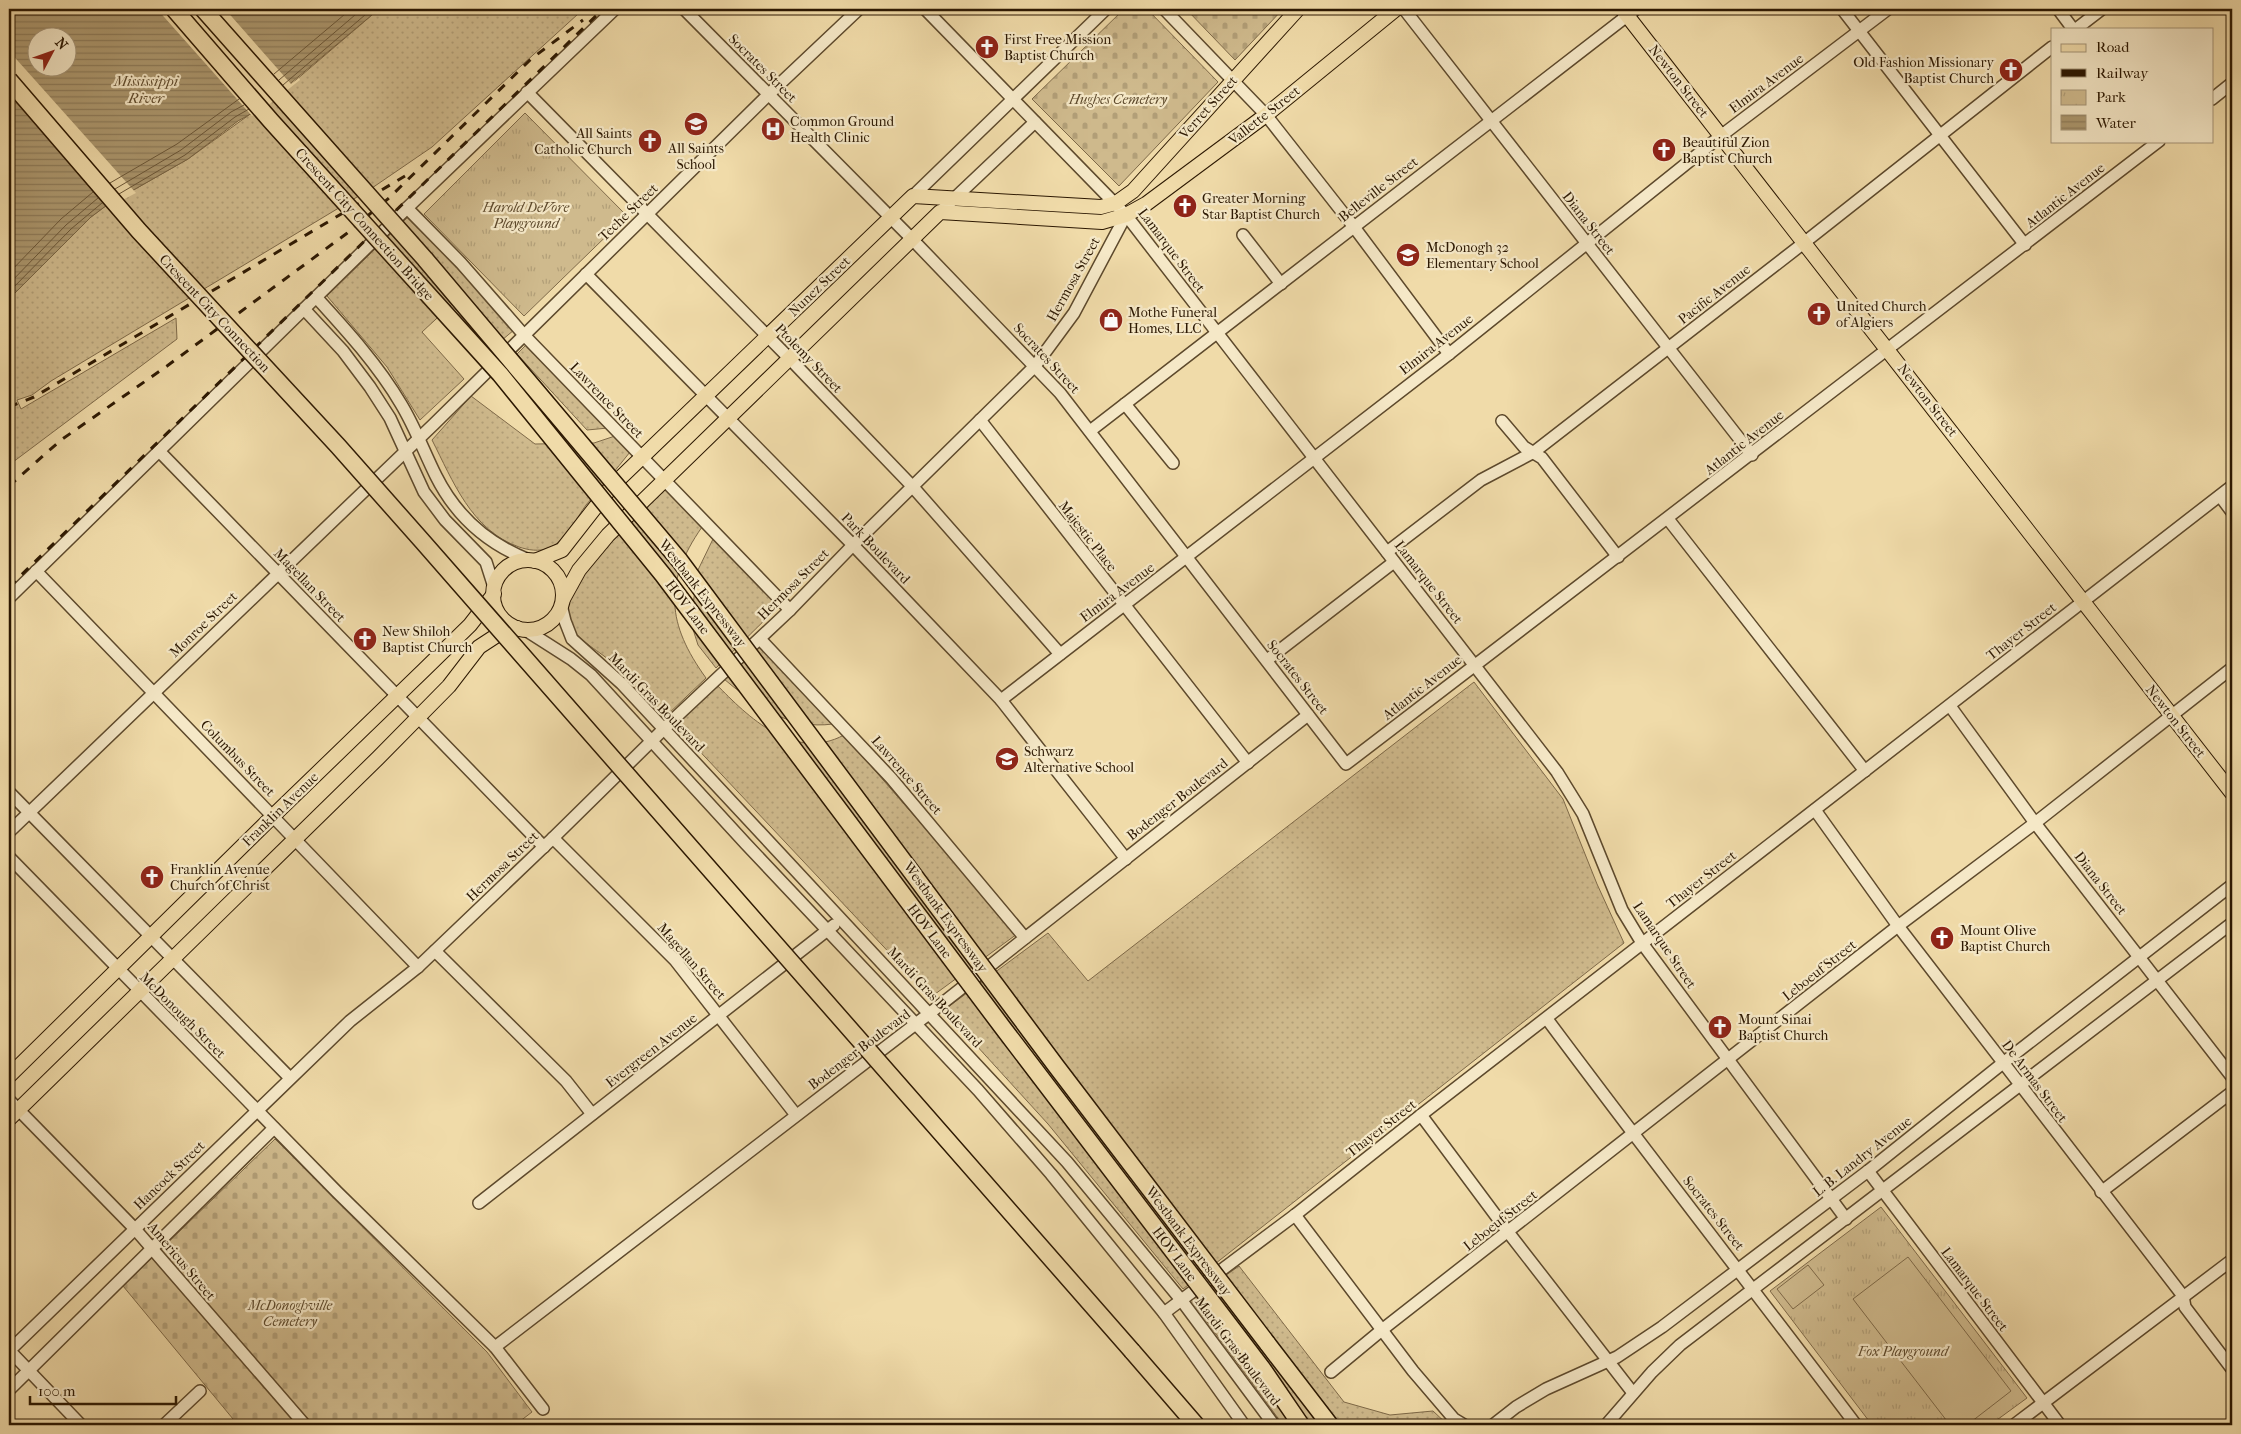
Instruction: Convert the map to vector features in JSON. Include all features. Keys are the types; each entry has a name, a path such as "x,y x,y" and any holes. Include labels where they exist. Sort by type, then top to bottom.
{"highway":[{"name":"Crescent City Connection Bridge","path":"174,9 271,121 500,374 555,440"},
{"name":"Westbank Expressway","path":"203,9 431,267 557,413 680,561 1056,1066 1330,1425"},
{"name":"Crescent City Connection","path":"9,80 140,230 338,446 423,542 1196,1425"},
{"name":"HOV Lane","path":"555,440 670,583 1003,1028 1262,1368 1301,1425"}],"main road":[{"name":"Verret Street","path":"1116,203 1133,191 1298,9"},
{"name":"Vallette Street","path":"940,212 1102,222 1126,215 1146,204 1266,115 1396,9"},
{"name":"Newton Street","path":"1628,11 2232,794"},
{"path":"913,196 1101,207 1116,203"},
{"name":"Nunez Street","path":"532,561 562,550 612,486 913,196"},
{"path":"12,1110 296,839 449,686 479,647 504,630 536,628 548,623 556,615 579,570 599,546 664,480 940,212"},
{"path":"521,628 502,617 496,606 494,590 499,576 508,567 518,562 532,561 545,565 558,577 562,588 562,602"},
{"name":"Franklin Avenue","path":"9,1076 116,969 470,625 494,590"}],"street":[{"path":"9,598 316,297 615,9"},
{"name":"Socrates Street","path":"684,9 912,239 1060,393 1346,764"},
{"name":"Teche Street","path":"419,438 768,95 859,9"},
{"name":"Lamarque Street","path":"925,9 1126,215 1216,334 1557,772 1583,814 1622,910 1642,943 1846,1219"},
{"name":"Nunez Street","path":"913,196 1106,9"},
{"path":"1164,9 1266,115 1354,227 1449,354"},
{"name":"Diana Street","path":"1404,9 1752,455"},
{"path":"1842,9 2025,245"},
{"name":"Elmira Avenue","path":"1001,700 1187,559 1313,458 1449,354 1722,135 1888,9"},
{"path":"2058,9 2074,28"},
{"path":"2076,28 2102,9"},
{"name":"Belleville Street","path":"1090,431 1491,121 1628,11"},
{"name":"Pacific Avenue","path":"1266,660 1481,480 1534,452 2051,48"},
{"path":"2214,97 2232,83"},
{"name":"Ptolemy Street","path":"527,92 912,486 1060,654"},
{"path":"940,212 1035,122"},
{"name":"Atlantic Avenue","path":"1346,764 1752,455 2158,142"},
{"name":"Lawrence Street","path":"408,208 461,263 524,335 790,610"},
{"name":"Hermosa Street","path":"350,1021 418,967 544,847 650,742 790,610 912,486 1035,366 1074,313 1126,215"},
{"path":"1244,235 1281,284"},
{"name":"Park Boulevard","path":"586,274 853,545 1001,700 1126,859"},
{"path":"316,297 379,370 402,405 436,477 470,524 497,545 532,561"},
{"path":"304,309 343,350 370,387 390,418 428,499 451,527 486,562 494,590"},
{"path":"1126,404 1173,463"},
{"name":"Majestic Place","path":"980,420 1248,763"},
{"path":"1502,420 1524,447 1542,458 1618,557"},
{"name":"Monroe Street","path":"9,832 419,438"},
{"name":"Magellan Street","path":"159,451 544,847"},
{"name":"Thayer Street","path":"1164,1313 1295,1215 1642,943 2232,486"},
{"path":"2220,496 2232,512"},
{"path":"1668,519 1866,771"},
{"name":"Columbus Street","path":"36,571 418,967"},
{"name":"Mardi Gras Boulevard","path":"562,602 564,621 572,639 622,684 1067,1162 1182,1301 1274,1425"},
{"path":"521,628 546,642 590,675 650,742 978,1090 1051,1174 1164,1313 1244,1425"},
{"name":"Lawrence Street","path":"760,638 891,778 1025,938"},
{"name":"Leboeuf Street","path":"1331,1372 1383,1329 1898,926 2035,823 2232,668"},
{"name":"Diana Street","path":"1950,706 2035,823 2232,1077"},
{"name":"Bodenger Boulevard","path":"495,1347 930,1013 1308,715"},
{"path":"9,792 290,1078"},
{"name":"De Armas Street","path":"1815,810 1898,926 2183,1296 2185,1307 2232,1369"},
{"name":"Magellan Street","path":"553,838 675,960 796,1115"},
{"name":"McDonough Street","path":"9,858 337,1192 495,1347 543,1409"},
{"name":"L. B. Landry Avenue","path":"1493,1425 1516,1407 1546,1389 1608,1362 1662,1327 1868,1171 2139,956 2232,885"},
{"name":"Evergreen Avenue","path":"479,1204 841,919"},
{"path":"1606,1425 1633,1393 1680,1345 2232,923"},
{"path":"435,951 566,1081 592,1114"},
{"name":"Socrates Street","path":"1547,1019 1856,1425"},
{"name":"Hancock Street","path":"9,1350 350,1021"},
{"path":"2101,1192 2232,1092"},
{"name":"Americus Street","path":"12,1110 135,1229 151,1250 304,1425"},
{"path":"1421,1115 1508,1232 1633,1393"},
{"path":"9,1390 274,1128"},
{"name":"Lamarque Street","path":"1868,1171 2060,1425"},
{"path":"1295,1215 1413,1371 1454,1419 1464,1425"},
{"path":"2014,1425 2232,1260"},
{"path":"9,1350 81,1425"},
{"path":"164,1425 200,1391"}],"green space":[{"path":"379,9 572,9 578,14 432,147 372,188 51,381 32,395 17,400 21,409 176,318 177,339 9,465 9,299 91,217 107,205 188,159 289,86"},
{"name":"Hughes Cemetery","path":"1124,9 1147,9 1218,82 1119,186 1032,99"},
{"path":"1186,9 1283,9 1235,60"},
{"name":"Harold DeVore Playground","path":"525,113 627,216 524,316 424,214"},
{"path":"409,216 514,330 502,340 462,295 422,332 464,379 420,420 387,367 327,296"},
{"path":"527,344 608,428 587,430 517,354"},
{"path":"471,396 535,444 594,443 615,436 630,452 586,505 566,535 549,548 534,550 519,547 502,539 488,529 465,502 448,472 432,440"},
{"path":"665,488 702,527 689,547 681,567 676,585 675,603 677,621 683,640 706,678 665,717 611,662 575,633 568,620 568,604 576,586 603,549 620,530"},
{"path":"713,539 779,606 716,668 698,645 691,623 697,572"},
{"path":"763,641 833,724 817,725 788,720 761,707 724,679"},
{"path":"1474,682 1563,799 1597,884 1624,943 1183,1289 1048,1124 944,1010 1048,933 1088,981"},
{"path":"716,684 757,722 773,732 790,739 807,743 825,742 844,735 1017,934 931,997 674,724"},
{"name":"McDonoghville Cemetery","path":"275,1139 487,1352 532,1412 515,1425 238,1425 123,1286"},
{"name":"Fox Playground","path":"1881,1207 2027,1398 1990,1425 1872,1425 1770,1291"},
{"path":"1908,1257 2011,1391 1967,1425 1950,1425 1853,1299"},
{"path":"1808,1265 1824,1285 1793,1309 1777,1289"},
{"path":"1239,1266 1344,1402 1390,1415 1433,1411 1448,1425 1283,1425 1191,1300"}],"water":[{"name":"Mississippi River","path":"9,9 379,9 261,108 238,121 188,159 107,205 91,217 9,299"}],"pier":[{"path":"157,9 225,9 291,84 299,78 300,80 252,116"},
{"path":"9,51 28,72 28,78 33,78 136,193 109,207 9,94"}],"railway":[{"path":"9,587 603,9"},
{"path":"9,486 61,440 167,366 346,234 389,198 531,59 583,20"},
{"path":"9,407 34,397 405,176"}],"place":[{"name":"First Free Mission Baptist Church","path":"987,47"},
{"name":"Old Fashion Missionary Baptist Church","path":"2011,70"},
{"name":"All Saints School","path":"696,124"},
{"name":"Common Ground Health Clinic","path":"773,129"},
{"name":"All Saints Catholic Church","path":"650,141"},
{"name":"Beautiful Zion Baptist Church","path":"1664,150"},
{"name":"Greater Morning Star Baptist Church","path":"1185,206"},
{"name":"McDonogh 32 Elementary School","path":"1408,255"},
{"name":"United Church of Algiers","path":"1819,314"},
{"name":"Mothe Funeral Homes, LLC","path":"1111,320"},
{"name":"New Shiloh Baptist Church","path":"365,639"},
{"name":"Schwarz Alternative School","path":"1007,759"},
{"name":"Franklin Avenue Church of Christ","path":"152,877"},
{"name":"Mount Olive Baptist Church","path":"1942,938"},
{"name":"Mount Sinai Baptist Church","path":"1720,1027"}]}
